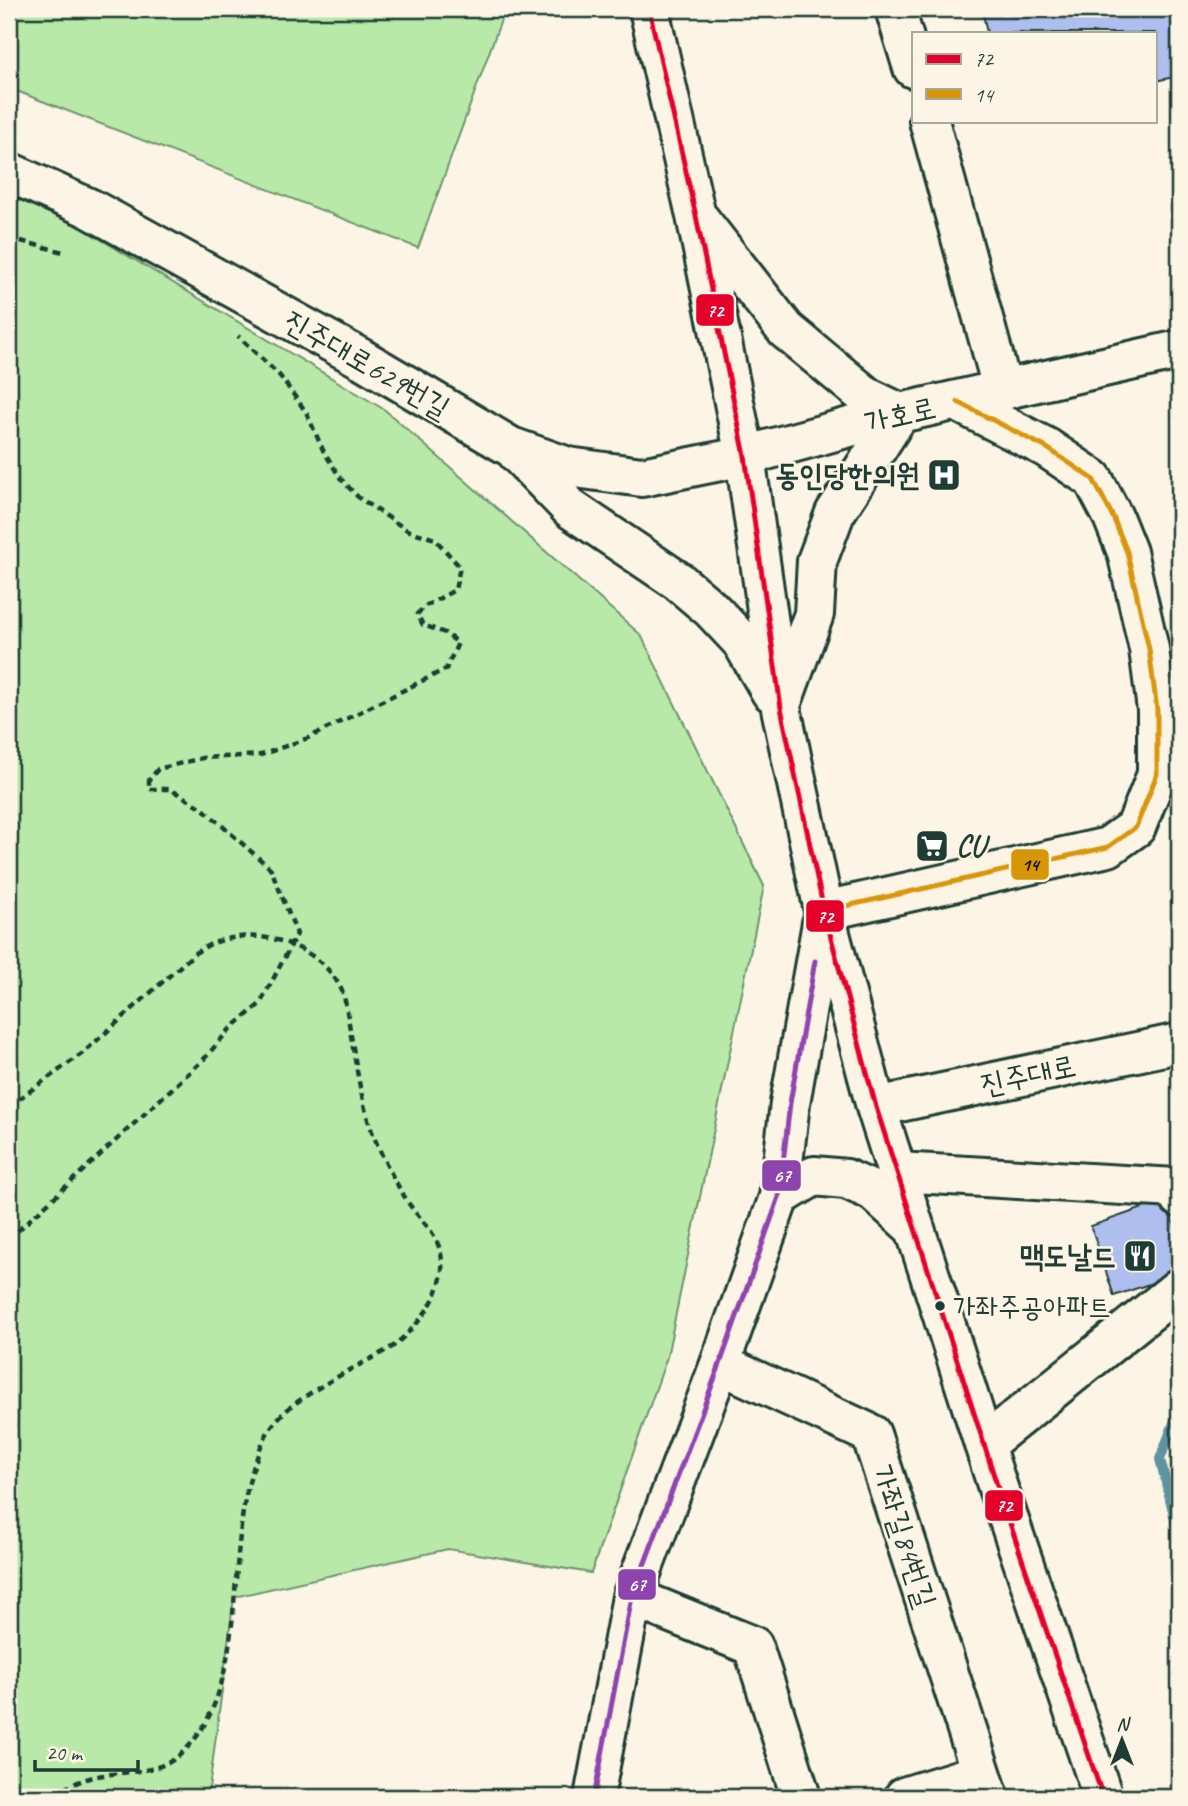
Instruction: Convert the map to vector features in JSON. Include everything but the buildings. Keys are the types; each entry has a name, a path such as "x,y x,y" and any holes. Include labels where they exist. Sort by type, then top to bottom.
{"street":[{"path":"649,9 696,216 745,456 781,708 824,911 876,1107 984,1445 1103,1797"},
{"path":"895,9 912,65"},
{"path":"929,122 1003,391"},
{"name":"진주대로629번길","path":"9,172 89,208 362,359 511,447 568,467 642,477 745,456"},
{"path":"696,216 786,330 867,397 900,413 835,513 817,561 814,614 781,708"},
{"name":"가호로","path":"745,456 900,413 1179,350"},
{"path":"824,911 1108,847 1136,827 1157,774 1157,710 1149,649 1127,552 1093,479 1047,449 958,402"},
{"path":"511,447 571,509 678,581 711,609 742,642 781,708"},
{"path":"594,1797 632,1597 720,1364 779,1197 789,1103 824,911"},
{"name":"진주대로","path":"876,1107 1179,1043"},
{"path":"897,1172 1177,1188 1179,1197"},
{"path":"779,1197 814,1176 846,1179 873,1191 915,1228"},
{"path":"984,1445 1179,1288"},
{"name":"가좌길84번길","path":"720,1364 871,1434 985,1785"},
{"path":"632,1597 753,1646 801,1797"},
{"path":"904,1797 985,1785"}],"path":[{"path":"9,238 63,252"},
{"path":"9,1239 204,1059 229,1030 260,1004 297,934 271,869 201,807 170,789 149,789 149,780 158,769 202,758 261,755 308,738 446,669 458,643 445,633 423,625 417,614 455,590 460,567 435,539 407,530 358,496 341,479 323,450 306,412 281,376 235,333"},
{"path":"9,1106 83,1053 195,953 214,943 236,937 286,943 312,955 328,968 339,982 373,1136 407,1202 434,1235 441,1255 441,1276 432,1306 406,1336 295,1404 277,1419 264,1438 242,1506 233,1612 222,1680 208,1718 193,1741 182,1753 161,1766 77,1782 50,1797"}],"green space":[{"path":"9,9 505,9 418,248 9,88"},
{"path":"9,195 80,227 385,410 641,635 764,886 667,1357 591,1573 448,1549 234,1597 208,1797 9,1797"}],"waterway":[{"path":"1179,1410 1160,1459 1179,1535"}],"transit line":[{"name":"72","path":"649,9 696,216 745,456 781,708 824,911 876,1107 998,1488 1103,1797"},
{"name":"14","path":"824,911 1108,847 1136,827 1157,774 1157,710 1149,649 1127,552 1093,479 1047,448 958,402"},
{"name":"67","path":"594,1797 632,1597 720,1364 779,1197 790,1103 815,961"}],"place":[{"name":"동인당한의원","path":"944,475"},
{"name":"CU","path":"932,846"},
{"name":"맥도날드","path":"1140,1256"},
{"name":"가좌주공아파트","path":"940,1306"}]}
